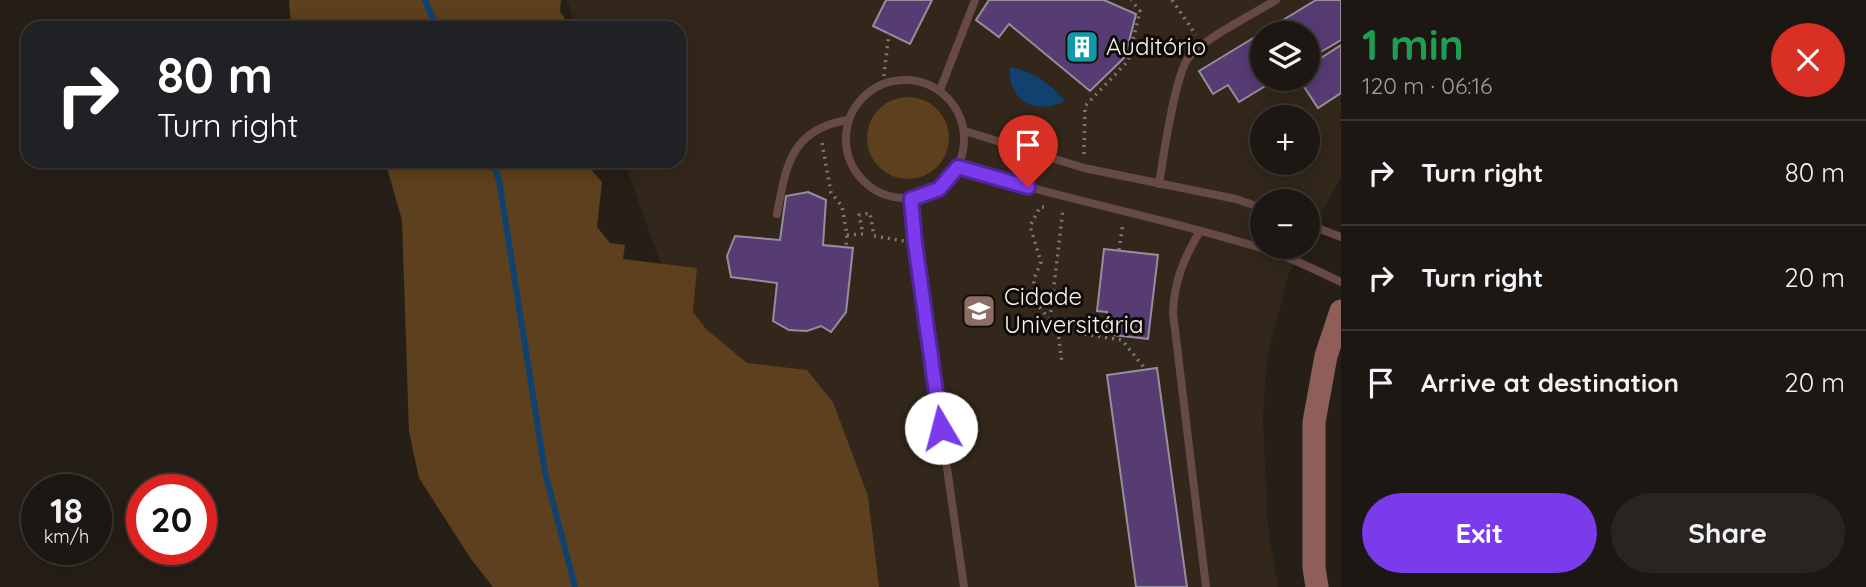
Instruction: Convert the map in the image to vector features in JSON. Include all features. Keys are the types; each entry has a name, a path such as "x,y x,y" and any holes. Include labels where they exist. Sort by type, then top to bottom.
{"street":[{"path":"1317,587 1314,568 1314,422 1326,356 1341,311"}],"lane":[{"path":"940,90 975,0"},
{"path":"1159,184 1182,71 1188,57 1276,0"},
{"path":"909,80 924,82 940,90 957,107 965,131 958,167 939,189 911,199 888,197 867,186 852,167 845,144 848,120 862,97 883,83 909,80"},
{"path":"776,214 786,170 800,142 818,127 848,120"},
{"path":"965,131 1084,167 1250,204"},
{"path":"958,167 1004,182 1125,210 1269,251 1341,282"},
{"path":"911,199 964,587"},
{"path":"1320,229 1341,237"},
{"path":"1200,231 1184,259 1176,284 1173,313 1206,587"}],"path":[{"path":"1084,167 1085,106 1128,61 1140,11 1130,0"},
{"path":"1172,0 1203,45"},
{"path":"883,83 889,33"},
{"path":"818,127 831,193 842,206 848,235 846,247"},
{"path":"1062,364 1058,330 1033,299 1034,279 1041,262 1030,226 1040,207 1063,207 1076,199"},
{"path":"1050,319 1063,207"},
{"path":"1119,250 1125,210"},
{"path":"848,235 863,234 859,215 870,213 874,236 915,243"},
{"path":"1058,330 1112,336 1122,341 1146,370"}],"shaded area":[{"path":"289,0 561,0 560,12 567,21 290,21"},
{"name":"Cidade Universitária","path":"567,0 1341,0 1341,177 1320,215 1320,189 1250,189 1250,259 1297,259 1288,276 1267,358 1263,418 1268,528 1278,587 760,587 691,347 627,168 686,168 686,21 574,21"},
{"path":"908,97 924,100 937,109 946,122 949,138 946,154 937,167 924,176 908,179 892,176 879,167 870,154 867,138 870,122 879,109 892,100"},
{"path":"387,168 590,168 602,182 597,227 610,243 625,245 623,259 697,268 693,312 706,329 747,363 807,370 833,402 868,496 879,587 493,587 471,559 419,478 409,432 402,220"}],"water":[{"path":"1010,67 1040,79 1065,101 1044,107 1030,105 1018,97 1013,88"}],"building":[{"path":"886,0 932,0 910,44 873,26"},
{"name":"Auditório","path":"989,0 1104,0 1136,14 1125,57 1090,91 1009,24 999,37 976,20"},
{"path":"1316,0 1341,0 1341,40 1320,52 1320,21 1281,21"},
{"path":"1250,40 1250,91 1257,91 1239,102 1228,85 1213,94 1199,71"},
{"path":"1341,45 1341,93 1320,107 1307,91 1320,91 1320,59"},
{"path":"808,192 826,200 823,245 853,248 846,312 831,332 821,326 807,331 789,330 773,321 777,283 731,277 727,256 735,236 780,240 786,196"},
{"path":"1104,249 1158,255 1148,339 1105,334 1107,312 1097,311"},
{"path":"1157,368 1187,587 1136,587 1107,375"}],"waterway":[{"path":"425,0 434,21"},
{"path":"495,168 499,180 545,472 575,587"}],"place":[{"name":"Auditório","path":"1082,47"},
{"name":"Cidade Universitária","path":"979,311"}],"route":[{"path":"941,428 911,199 939,189 958,167 1028,187"}]}
